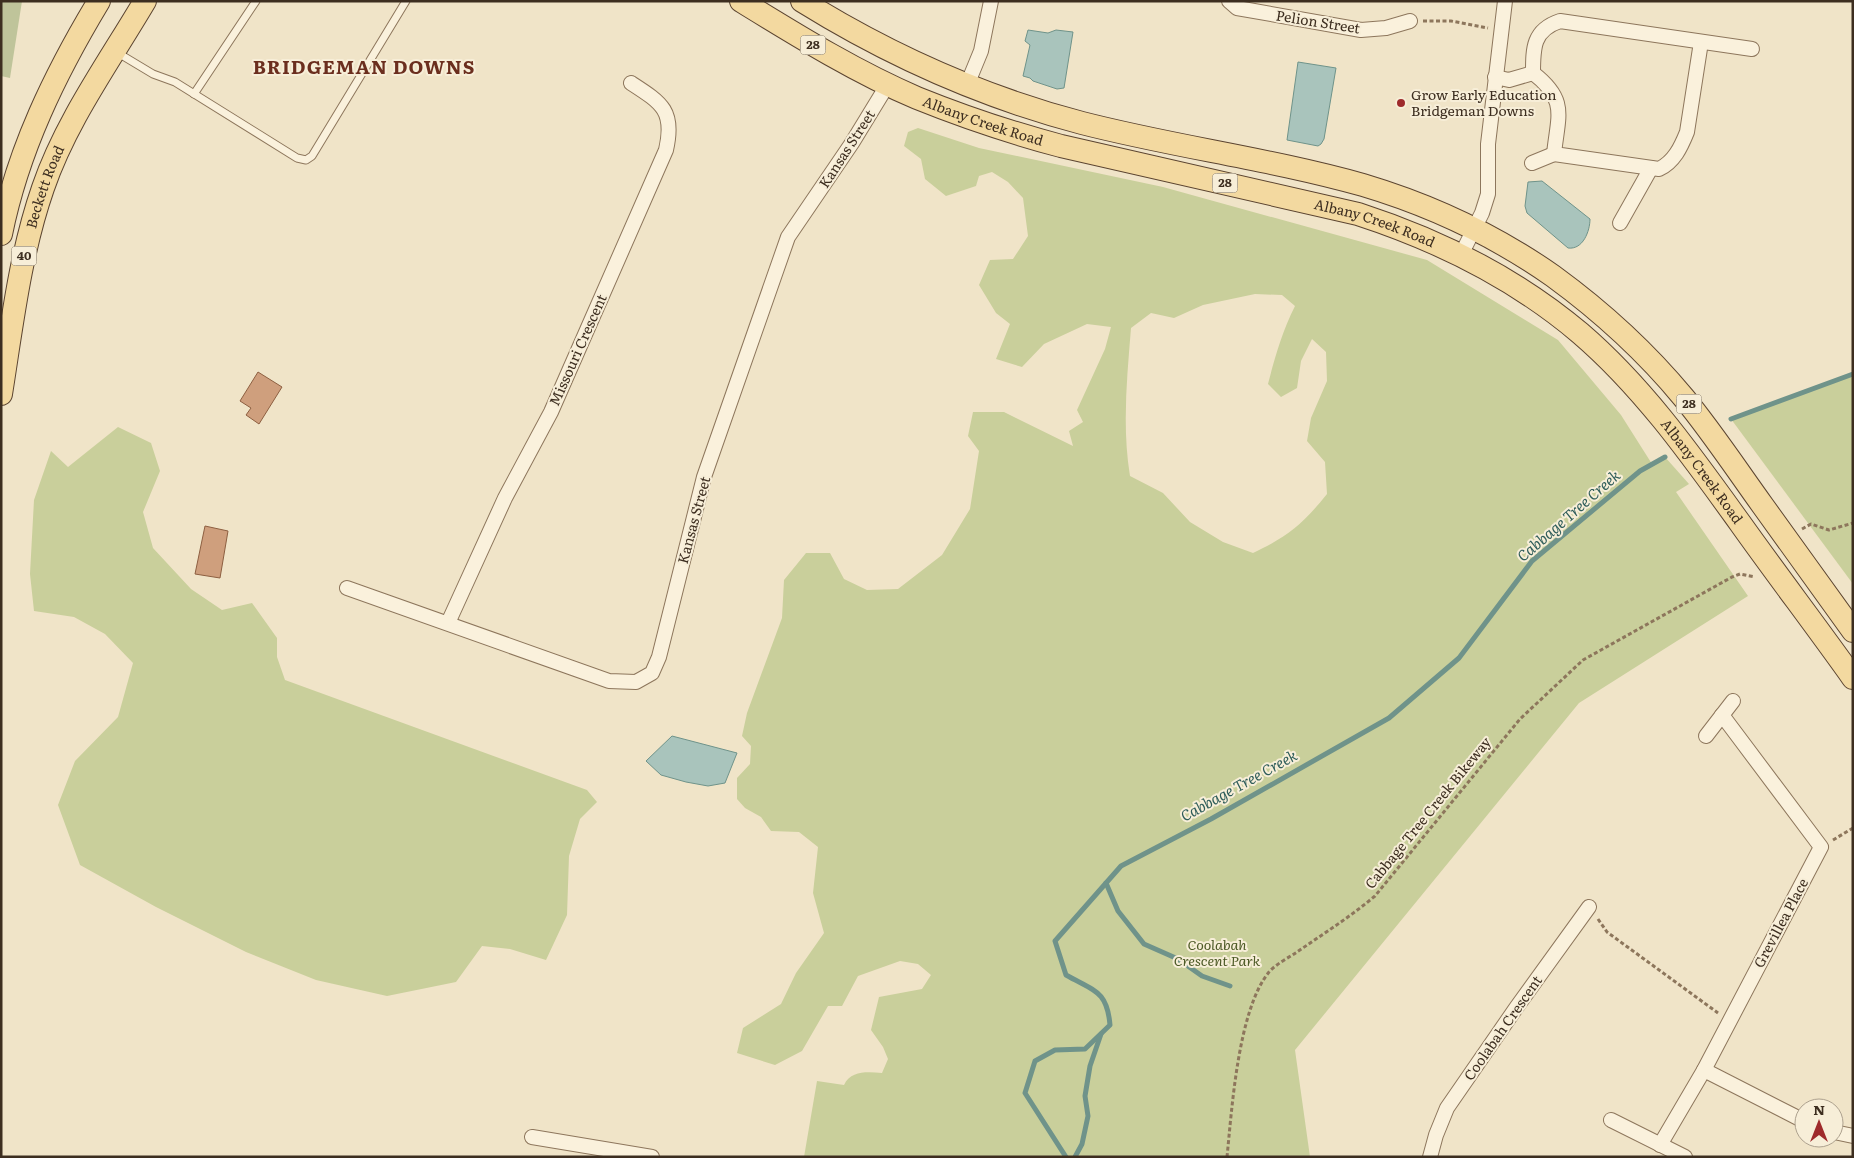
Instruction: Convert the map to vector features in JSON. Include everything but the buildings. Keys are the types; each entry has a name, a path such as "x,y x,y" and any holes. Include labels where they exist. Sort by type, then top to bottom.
{"main road":[{"name":"Beckett Road","path":"1,234 18,170 33,128 64,64 99,1"},
{"name":"Beckett Road","path":"1,394 20,278 43,187 71,125 145,1"},
{"name":"Albany Creek Road","path":"741,1 832,55 888,84 947,110 1022,136 1358,214 1413,233 1461,255 1516,286 1578,332 1616,366 1670,427 1853,678"},
{"name":"Albany Creek Road","path":"802,1 870,41 967,85 1039,110 1084,123 1317,173 1357,184 1427,208 1474,229 1552,275 1600,313 1644,354 1684,399 1853,631"}],"street":[{"path":"967,85 981,51 991,1"},
{"name":"Pelion Street","path":"1229,1 1237,8 1361,30 1386,28 1410,22"},
{"path":"1461,255 1482,212 1488,194 1488,144 1505,1"},
{"path":"1533,73 1533,58 1537,37 1550,24 1560,21 1752,49"},
{"path":"1532,163 1554,154 1659,169 1668,165 1682,146 1686,132 1701,42"},
{"path":"1495,78 1509,80 1533,73"},
{"path":"1533,73 1546,83 1558,102 1554,154"},
{"name":"Missouri Crescent","path":"448,623 505,498 551,412 666,150 670,133 667,116 662,106 654,98 631,83"},
{"name":"Kansas Street","path":"347,588 609,681 636,682 652,673 659,657 704,477 788,237 852,143 888,84"},
{"path":"1620,224 1651,168"},
{"path":"1706,736 1732,701"},
{"path":"1722,715 1821,847"},
{"name":"Grevillea Place","path":"1660,1145 1704,1070 1821,847"},
{"name":"Coolabah Crescent","path":"1430,1157 1436,1135 1447,1108 1589,906"},
{"path":"1704,1070 1794,1116"},
{"path":"1612,1120 1685,1157"},
{"path":"532,1137 652,1157"}],"lane":[{"path":"194,94 256,1"},
{"path":"115,51 150,73 170,79 297,158 306,160 309,159 406,1"}],"path":[{"path":"1410,22 1451,21 1491,29"},
{"path":"1800,530 1811,524 1829,530 1853,523"},
{"name":"Cabbage Tree Creek Bikeway","path":"1228,1157 1232,1108 1244,1028 1259,988 1270,971 1354,914 1375,896 1520,719 1583,660 1732,577 1740,574 1754,577 1762,574"},
{"path":"1821,847 1853,828"},
{"path":"1589,906 1608,932 1729,1021"}],"green space":[{"path":"1,1 22,1 10,78 1,76"},
{"name":"Coolabah Crescent Park","path":"918,128 979,148 1163,187 1427,260 1558,340 1621,415 1652,464 1665,457 1689,484 1676,492 1748,596 1579,703 1295,1050 1310,1157 804,1157 817,1081 844,1085 855,1074 866,1072 882,1073 888,1059 883,1047 871,1030 879,997 922,989 931,975 918,964 900,961 858,976 842,1006 828,1006 802,1051 775,1065 737,1053 743,1028 781,1004 796,973 824,933 813,893 818,847 799,832 771,831 761,817 745,808 737,799 737,778 750,764 751,746 742,736 747,713 782,618 784,580 806,553 830,553 844,579 867,590 898,589 942,555 970,509 979,451 968,436 973,412 1004,412 1073,446 1069,431 1083,422 1077,410 1105,349 1111,327 1087,324 1044,344 1022,367 996,359 1010,324 996,313 979,285 990,260 1013,259 1028,236 1023,198 1008,182 992,172 979,176 976,186 946,196 925,179 921,159 904,146 908,132","holes":["1255,294 1282,295 1295,306 1279,345 1268,384 1281,397 1297,388 1301,361 1312,339 1326,352 1327,381 1311,418 1307,441 1325,462 1327,494 1294,529 1253,553 1223,542 1190,522 1163,493 1130,476 1126,421 1131,328 1151,313 1174,318 1203,305"]},
{"path":"1853,374 1853,584 1731,419"},
{"path":"118,427 151,443 160,471 143,512 153,548 191,589 222,610 252,603 277,638 277,657 285,680 587,790 597,802 580,819 569,856 567,915 546,960 510,949 482,946 456,982 387,996 316,980 246,952 156,907 80,865 58,805 75,761 118,717 133,663 105,634 74,617 34,611 30,574 34,500 51,451 68,467"}],"water":[{"path":"1028,30 1048,33 1056,30 1073,32 1064,88 1057,89 1023,76 1030,45 1025,41"},
{"path":"1298,62 1336,68 1324,139 1318,146 1287,140"},
{"path":"1542,181 1590,219 1585,239 1578,246 1568,248 1527,213 1525,206 1528,182"},
{"path":"672,736 737,753 725,783 708,786 661,775 646,761"}],"waterway":[{"name":"Cabbage Tree Creek","path":"1731,419 1853,374"},
{"name":"Cabbage Tree Creek","path":"1066,1157 1025,1093 1035,1061 1055,1050 1085,1049 1110,1025 1106,1005 1102,998 1091,989 1066,975 1055,941 1121,866 1211,819 1389,718 1459,658 1532,561 1640,471 1665,457"},
{"path":"1106,883 1118,911 1144,944 1178,959 1202,976 1230,986"},
{"path":"1075,1157 1082,1144 1088,1116 1085,1096 1090,1066 1101,1034"}],"place":[{"name":"Grow Early Education Bridgeman Downs","path":"1401,103"}],"district":[{"name":"BRIDGEMAN DOWNS","path":"364,67"}]}
